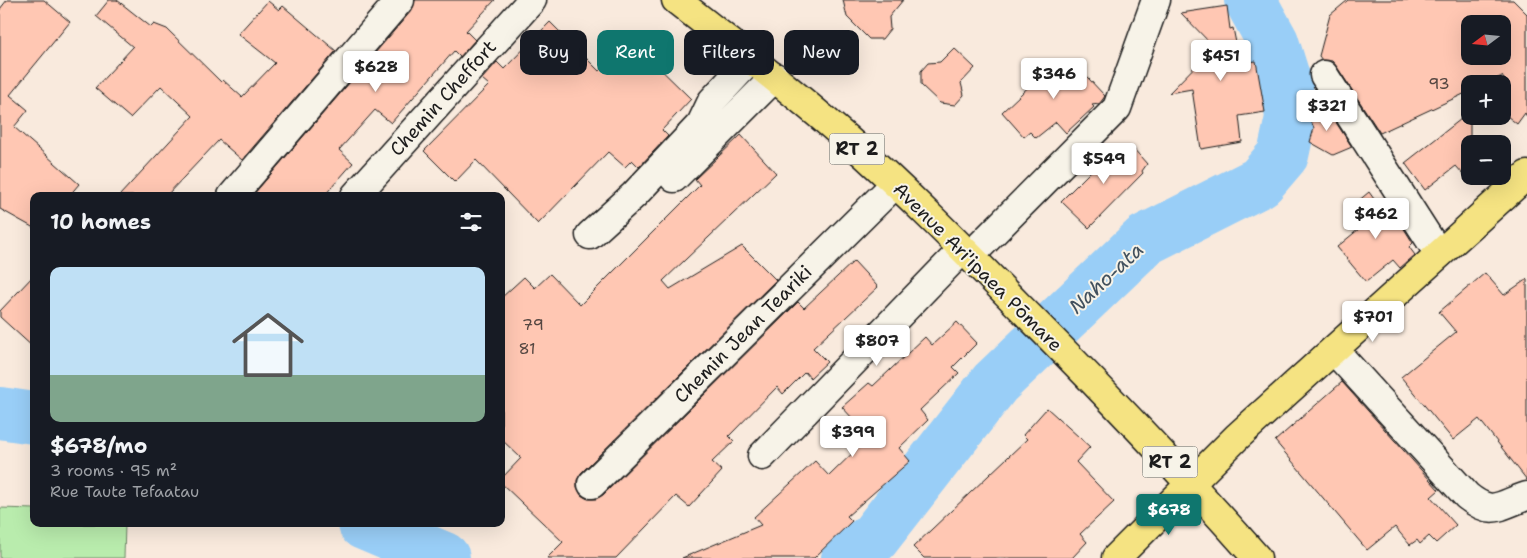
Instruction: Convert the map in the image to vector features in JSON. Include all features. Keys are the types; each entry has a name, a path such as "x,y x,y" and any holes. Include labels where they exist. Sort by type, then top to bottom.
{"main road":[{"name":"Avenue Ari'ipaea Pōmare","path":"676,0 714,30"},
{"name":"Avenue Ari'ipaea Pōmare","path":"772,75 848,140 966,253 1192,483 1257,558"},
{"path":"1116,558 1237,437 1527,175"}],"street":[{"path":"235,192 400,0"},
{"name":"Chemin Cheffort","path":"359,192 532,0"},
{"path":"762,456 966,253 1117,108 1156,0"},
{"path":"736,75 712,102 701,124 634,195 597,240 775,77"},
{"path":"1324,75 1439,254"},
{"name":"Chemin Jean Teariki","path":"592,484 895,184"},
{"path":"1334,350 1467,496 1482,508 1498,508 1527,496"}],"green space":[{"path":"0,508 30,509 30,527 125,527 124,558 0,558"}],"building":[{"path":"7,0 44,0 70,22 10,95 28,110 14,127 79,184 72,192 30,192 30,226 0,209 0,9"},
{"path":"109,0 117,0 151,27 154,24 167,29 221,82 223,80 242,97 275,63 238,34 268,1 279,10 283,6 336,51 242,160 219,140 170,192 123,192 193,116 161,86 130,118 95,88 133,47 96,16"},
{"path":"415,0 495,0 466,31 475,40 460,57 454,51 391,123 375,110 339,150 353,163 328,192 255,192 412,10"},
{"path":"843,0 903,0 889,17 890,29 882,39 869,39 847,17"},
{"path":"1348,0 1513,0 1527,14 1527,117 1525,113 1517,124 1511,119 1511,75 1461,75 1461,95 1380,133 1337,67 1332,61 1322,60 1319,56 1330,15"},
{"path":"1227,6 1230,29 1233,28 1240,63 1256,61 1265,112 1239,116 1242,142 1201,149 1192,89 1169,93 1214,47 1181,13"},
{"path":"550,22 558,30 542,30"},
{"path":"954,48 975,68 961,83 964,95 955,105 940,103 921,85 921,71 928,63 940,62"},
{"path":"520,53 520,75 587,75 587,59 597,69 597,75 666,75 691,99 662,130 668,136 639,167 632,160 625,167 608,152 538,224 476,160 455,182 424,151 489,85 482,79 497,62 504,69"},
{"path":"1057,60 1073,62 1105,96 1099,104 1092,105 1094,107 1066,133 1056,122 1036,138 1030,132 1024,137 1002,112"},
{"path":"1324,104 1352,147 1333,155 1310,142 1314,128 1307,112"},
{"path":"1461,119 1461,125 1470,125 1470,135 1461,135 1461,172 1456,166 1425,190 1405,163"},
{"path":"741,135 776,173 663,281 670,289 742,246 776,280 581,473 577,480 577,487 581,495 588,499 596,499 603,495 798,302 804,308 854,261 878,287 813,348 827,362 810,378 805,372 783,394 777,387 729,436 734,441 712,462 722,471 689,507 676,496 616,558 547,558 563,542 505,487 505,475 521,458 505,443 505,294 524,277 535,288 550,274 580,305 700,185 695,179"},
{"path":"1116,146 1126,156 1133,148 1147,164 1142,171 1143,173 1089,228 1061,201"},
{"path":"1369,192 1384,213 1391,208 1413,243 1409,247 1415,255 1400,268 1393,260 1366,282 1337,247 1365,224 1351,207"},
{"path":"1485,273 1504,295 1527,279 1527,480 1479,419 1453,440 1401,377 1456,332 1439,312"},
{"path":"30,279 30,344 0,317 0,311"},
{"path":"957,322 977,343 953,367 959,373 920,410 928,420 899,448 910,461 847,516 852,521 814,558 682,558 761,525 754,517 815,461 829,476 865,441 851,424 854,420 842,407 869,383 873,386 925,337 932,345"},
{"path":"1342,382 1439,490 1431,497 1456,525 1436,543 1429,536 1420,544 1417,540 1410,545 1395,527 1367,550 1275,441"},
{"path":"1047,408 1090,447 1076,462 1114,502 1080,534 1087,542 1072,558 924,558 913,547 1027,439 1023,435"}],"waterway":[{"name":"Naho-ata","path":"847,558 874,538 995,383 1145,240 1260,182 1283,155 1291,118 1287,87 1273,42 1250,0"},
{"name":"Naho-ata","path":"0,413 30,417"},
{"name":"Naho-ata","path":"371,527 444,558"}]}
